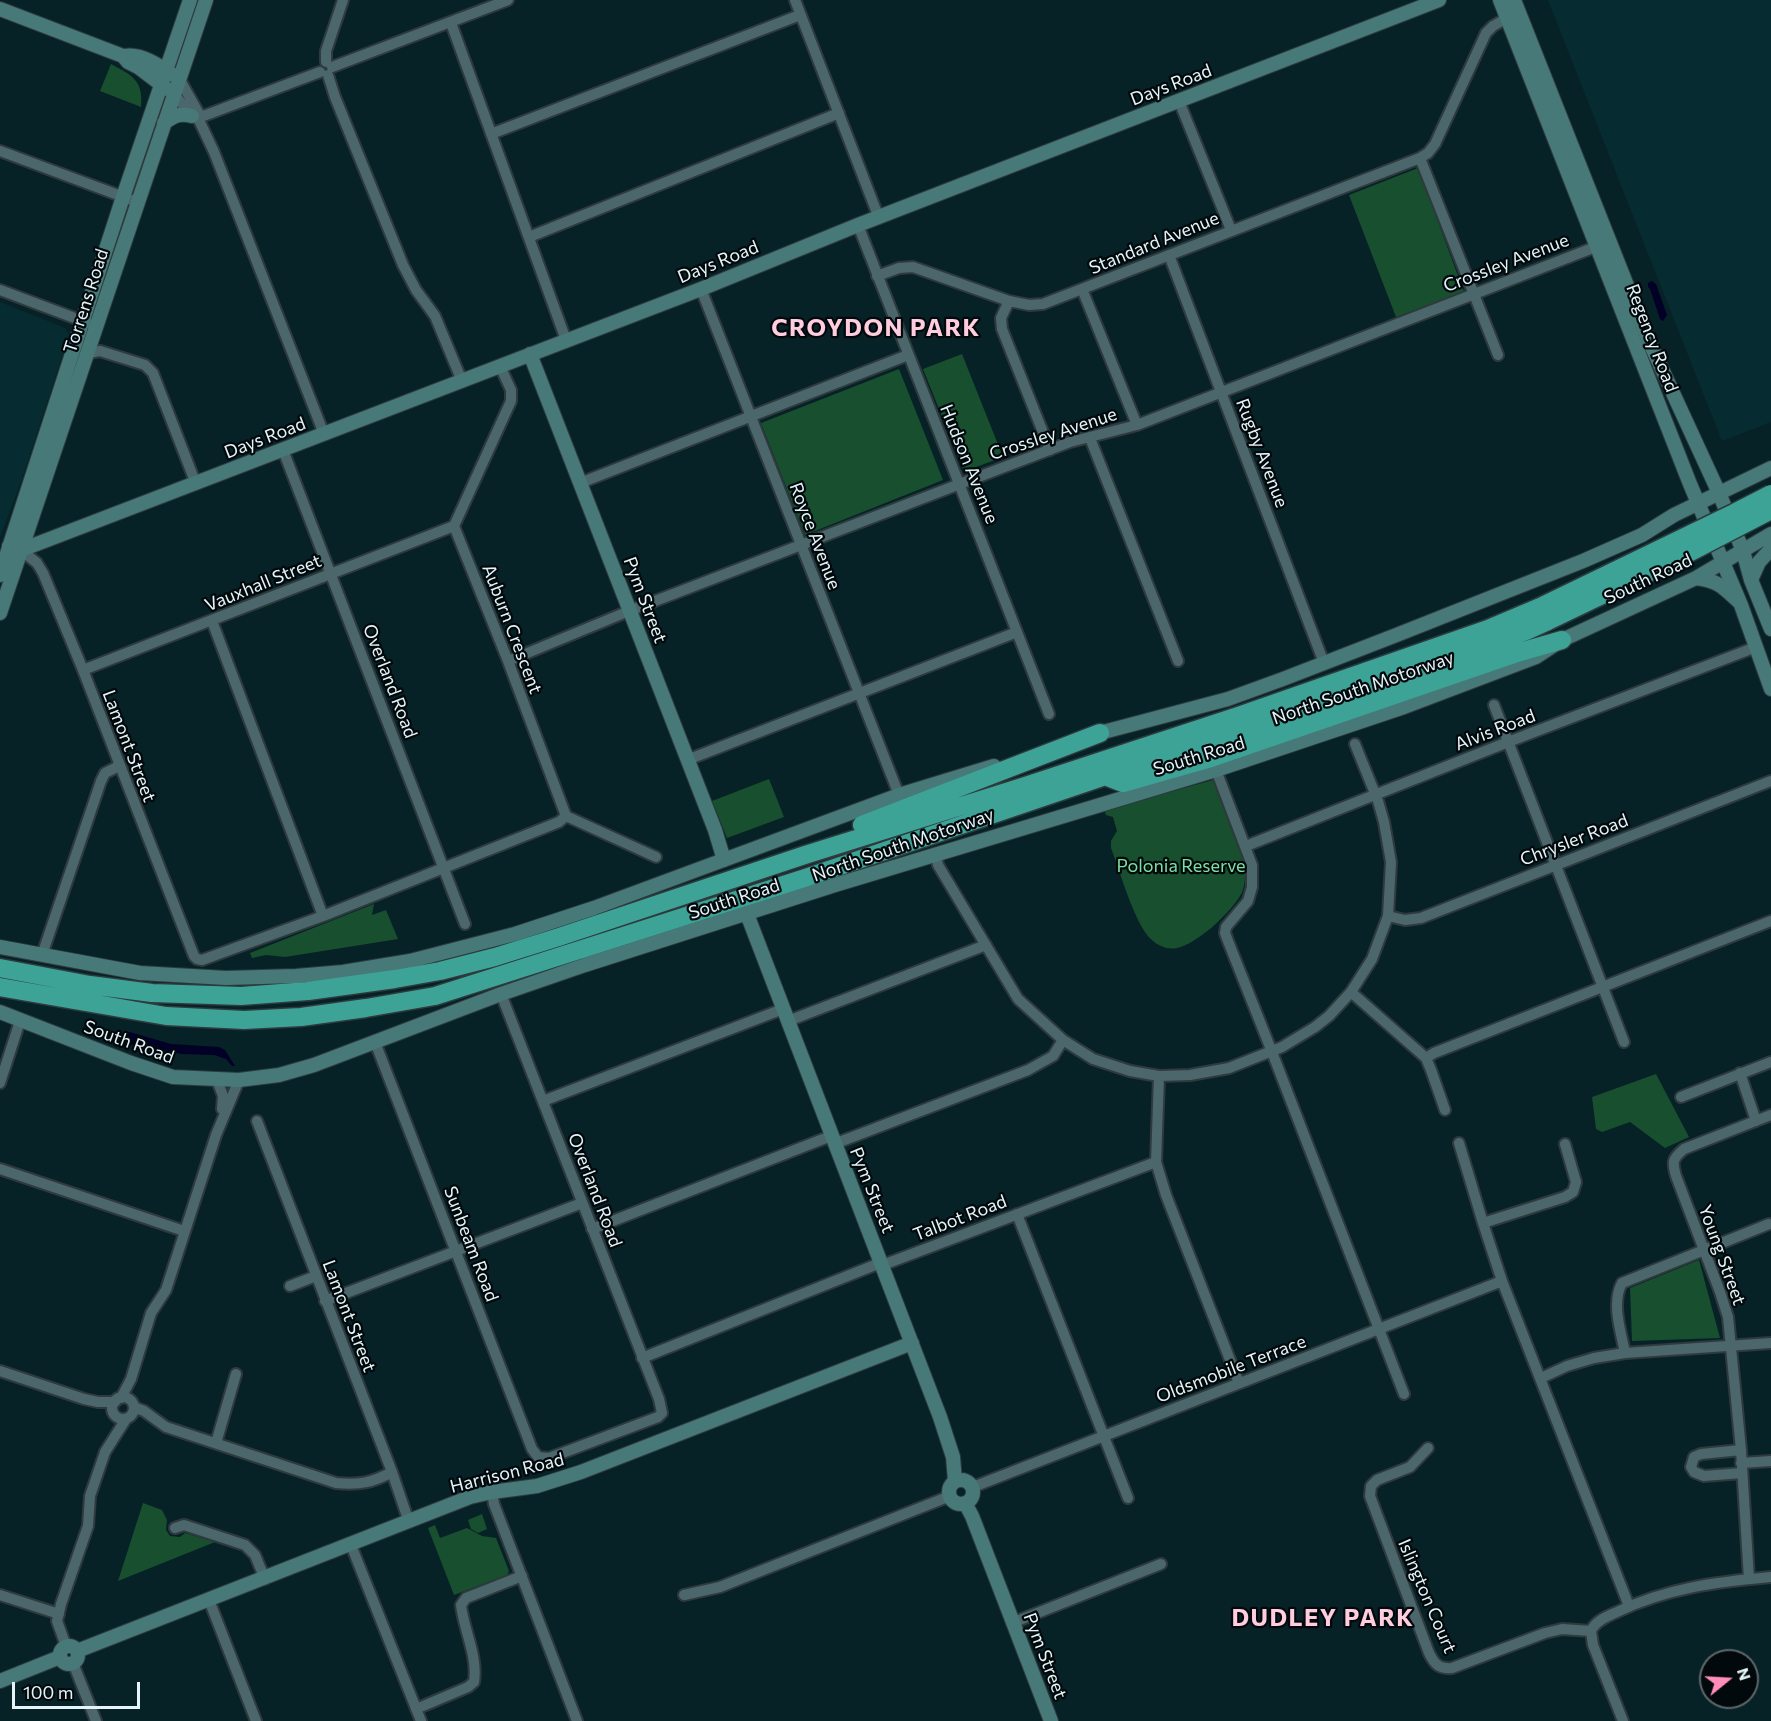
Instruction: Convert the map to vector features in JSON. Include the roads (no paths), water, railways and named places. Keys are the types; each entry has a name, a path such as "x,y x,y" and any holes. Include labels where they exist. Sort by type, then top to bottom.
{"highway":[{"name":"North South Motorway","path":"0,987 166,1016 244,1020 301,1017 435,996 805,878 1526,631 1544,614 1771,494"},
{"name":"North South Motorway","path":"0,968 90,985 152,993 241,996 284,994 364,984 440,971 495,957 1238,716 1488,629 1544,614 1675,560 1771,510"},
{"path":"1105,776 1124,783 1211,758 1520,652 1562,640"},
{"path":"805,855 838,834 1100,733"}],"main road":[{"name":"Torrens Road","path":"0,613 15,548 82,321 190,0"},
{"name":"Torrens Road","path":"0,575 15,548 94,352 97,326 206,0"},
{"name":"Days Road","path":"15,548 196,484 1439,0"},
{"path":"1493,0 1504,10"},
{"name":"Regency Road","path":"1514,0 1690,484 1741,605 1771,689"},
{"path":"0,9 123,56 131,55 174,94"},
{"name":"Regency Road","path":"1504,10 1603,244 1719,493 1743,551 1750,580 1771,629"},
{"path":"142,63 159,58 175,45"},
{"path":"142,63 166,70 180,80"},
{"path":"142,63 149,84 151,113"},
{"path":"164,123 182,113 195,117"},
{"name":"Pym Street","path":"530,354 724,860"},
{"path":"1694,441 1707,449 1718,473 1732,485 1750,478"},
{"path":"1674,515 1771,468"},
{"path":"0,947 141,973 186,977 255,978 343,972 410,961 515,934 594,908 899,795 1100,733 1228,699 1324,663 1583,561 1642,535 1682,509 1690,484"},
{"name":"South Road","path":"0,1012 173,1077 239,1080 279,1075 314,1065 501,994 585,965 1216,770 1404,707 1536,657 1562,640 1696,578 1771,534"},
{"path":"1750,580 1759,562 1771,549"},
{"path":"1696,578 1716,582 1741,605"},
{"name":"Pym Street","path":"747,914 912,1343 949,1444 953,1457 955,1481"},
{"name":"Harrison Road","path":"0,1681 470,1497 537,1486 580,1472 912,1343"},
{"path":"964,1480 973,1487 972,1498 965,1503 955,1502 950,1496 950,1487 955,1481 964,1480"},
{"name":"Pym Street","path":"965,1503 1051,1721"}],"street":[{"path":"343,0 326,51 327,69 335,97 403,265 416,290 435,316 462,381"},
{"path":"476,0 479,11"},
{"path":"195,117 508,0"},
{"path":"795,0 879,218"},
{"name":"Standard Avenue","path":"877,276 899,268 912,267 1009,301 1029,305 1042,304 1420,158 1428,153 1435,144 1486,33 1504,10"},
{"path":"491,134 800,15"},
{"path":"451,23 566,340"},
{"path":"180,80 198,112 195,117"},
{"path":"174,94 195,117 214,152 324,434"},
{"path":"1179,100 1231,230"},
{"path":"529,237 839,113"},
{"path":"0,151 137,202"},
{"path":"1420,158 1498,356"},
{"name":"Hudson Avenue","path":"858,225 1049,714"},
{"name":"Crossley Avenue","path":"508,661 629,611 1070,442 1137,424 1603,244"},
{"name":"Rugby Avenue","path":"1169,255 1324,663"},
{"name":"Royce Avenue","path":"701,289 899,795"},
{"path":"1082,289 1137,424"},
{"path":"0,290 97,326"},
{"path":"1009,301 1001,318 1002,329 1050,450"},
{"path":"94,352 149,368 196,484"},
{"path":"580,483 908,355"},
{"path":"454,526 512,401 511,390 500,366"},
{"path":"1090,438 1178,661"},
{"name":"Overland Road","path":"283,450 465,924"},
{"name":"Vauxhall Street","path":"83,670 454,526"},
{"name":"Auburn Crescent","path":"454,526 566,816"},
{"name":"Lamont Street","path":"15,548 37,563 43,573 194,956 202,960 323,916"},
{"path":"212,621 323,916 559,822 566,816 656,857"},
{"path":"687,760 1017,632"},
{"name":"Alvis Road","path":"1246,846 1756,646"},
{"path":"1494,705 1624,1042"},
{"path":"936,855 938,865 1018,999 1063,1040 1093,1059 1130,1071 1159,1076 1190,1075 1229,1068 1272,1052 1315,1027 1329,1016 1351,992 1372,959 1388,916 1391,862 1384,822 1376,795 1356,744"},
{"path":"42,955 101,781 105,772 119,766"},
{"path":"1216,770 1252,865 1248,901 1226,927 1226,933 1404,1394"},
{"name":"Chrysler Road","path":"1388,916 1405,920 1421,918 1771,781"},
{"path":"1426,1058 1771,921"},
{"path":"543,1101 986,945"},
{"path":"1351,992 1426,1058 1445,1110"},
{"name":"Overland Road","path":"501,994 659,1399"},
{"path":"0,1083 20,1021"},
{"path":"592,1229 1028,1070 1053,1056 1063,1040"},
{"name":"Sunbeam Road","path":"375,1042 532,1449 538,1456 549,1458 658,1417 662,1413 659,1399"},
{"path":"1682,1097 1771,1062"},
{"path":"1740,1073 1756,1121"},
{"path":"1159,1076 1156,1162 1166,1195 1239,1383"},
{"path":"217,1080 223,1096 222,1118"},
{"path":"96,1721 57,1621 88,1526 90,1496 123,1409 130,1378 151,1313 166,1290 222,1118 239,1080"},
{"name":"Young Street","path":"1749,1579 1741,1450 1728,1317 1673,1163 1684,1149 1771,1115"},
{"name":"Lamont Street","path":"257,1121 392,1472 409,1522"},
{"path":"1459,1143 1502,1281 1629,1606"},
{"path":"1483,1224 1565,1197 1573,1192 1576,1182 1565,1144"},
{"name":"Talbot Road","path":"642,1358 864,1269 1156,1162"},
{"path":"0,1169 184,1231"},
{"path":"325,1302 582,1203"},
{"path":"1017,1214 1128,1498"},
{"path":"1625,1353 1617,1302 1617,1291 1622,1283 1769,1224"},
{"path":"290,1286 316,1276"},
{"name":"Oldsmobile Terrace","path":"973,1487 1502,1281"},
{"path":"1541,1378 1567,1366 1594,1358 1625,1353 1771,1343"},
{"path":"0,1371 84,1399 123,1409 144,1411 166,1427 336,1483 356,1485 377,1480 392,1472"},
{"path":"216,1443 236,1374"},
{"name":"Islington Court","path":"1428,1448 1410,1467 1377,1480 1371,1486 1370,1496 1373,1510 1429,1653 1437,1665 1443,1669 1452,1668 1557,1629 1591,1631"},
{"path":"1741,1450 1701,1454 1694,1457 1691,1467 1694,1472 1704,1476 1771,1461"},
{"path":"492,1492 494,1504 578,1721"},
{"path":"684,1595 720,1587 950,1496"},
{"path":"175,1528 184,1525 245,1545 255,1555 265,1579"},
{"path":"351,1545 421,1721"},
{"path":"1012,1623 1161,1564"},
{"path":"416,1709 468,1687 474,1682 476,1669 462,1617 461,1605 466,1598 522,1576"},
{"path":"1623,1721 1593,1645 1591,1631 1593,1626 1629,1606 1675,1590 1771,1577"},
{"path":"0,1595 59,1614"},
{"path":"209,1600 256,1721"}],"water":[{"path":"1652,281 1656,284 1667,315 1663,321 1660,319 1648,287 1648,283"},
{"path":"126,1031 171,1044 219,1047 225,1050 235,1066 232,1066 226,1059 214,1055 181,1054 122,1042"}],"district":[{"name":"CROYDON PARK","path":"876,328"},
{"name":"DUDLEY PARK","path":"1323,1618"}],"park label":[{"name":"Polonia Reserve","path":"1181,866"}]}
